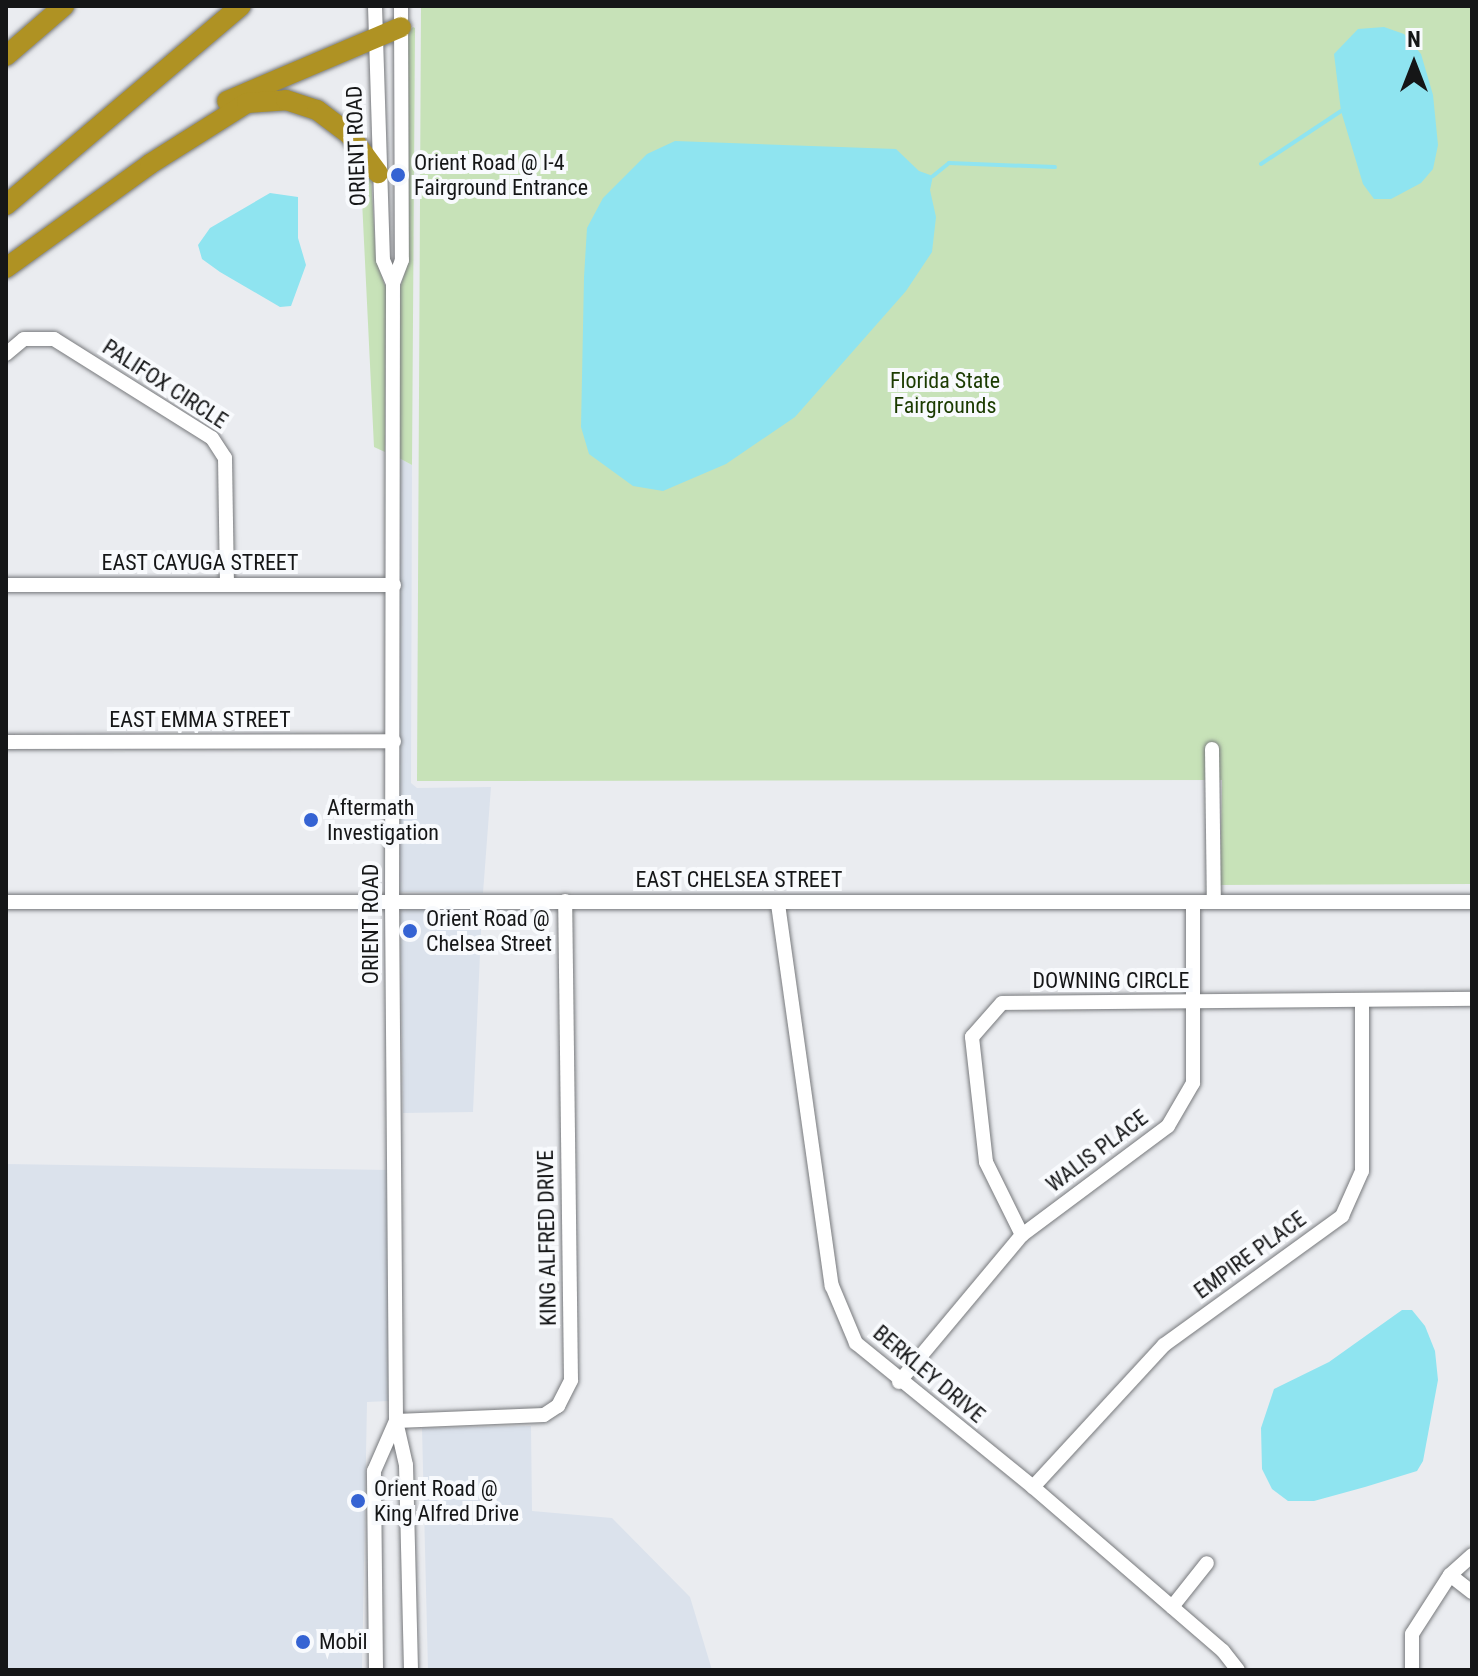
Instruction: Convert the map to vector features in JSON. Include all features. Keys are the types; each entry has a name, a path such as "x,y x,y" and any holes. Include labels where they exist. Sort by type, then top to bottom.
{"highway":[{"path":"6,56 64,6"},
{"path":"6,205 241,6"},
{"path":"150,164 233,95 375,42 401,27"},
{"path":"6,268 150,164 247,103 286,100 317,110 348,134 378,173"}],"street":[{"name":"ORIENT ROAD","path":"375,6 383,260 393,283"},
{"name":"ORIENT ROAD","path":"401,6 402,260 393,283 392,900 396,1421 406,1465 411,1670"},
{"name":"PALIFOX CIRCLE","path":"6,354 24,339 54,339 212,438 225,458 227,585"},
{"name":"EAST CAYUGA STREET","path":"6,585 394,585"},
{"name":"EAST EMMA STREET","path":"6,742 394,741"},
{"path":"1212,749 1214,902"},
{"name":"KING ALFRED DRIVE","path":"396,1421 544,1415 558,1406 571,1380 565,901"},
{"name":"EAST CHELSEA STREET","path":"6,902 1472,902"},
{"name":"WALIS PLACE","path":"899,1382 1022,1235 1168,1126 1193,1083 1193,902"},
{"name":"BERKLEY DRIVE","path":"778,904 832,1286 856,1343 899,1382 1033,1487 1172,1607 1238,1670"},
{"name":"DOWNING CIRCLE","path":"1022,1235 986,1162 972,1037 1002,1003 1472,999"},
{"name":"EMPIRE PLACE","path":"1033,1487 1164,1345 1342,1216 1362,1171 1362,1002"},
{"name":"ORIENT ROAD","path":"376,1670 374,1471 396,1421"},
{"path":"1412,1670 1412,1634 1450,1575 1472,1555"},
{"path":"1172,1607 1207,1563"},
{"path":"1450,1575 1472,1592"}],"shaded area":[{"path":"399,458 412,465 411,783 417,788 491,787 483,893 400,892"},
{"path":"400,908 482,909 473,1112 403,1113"},
{"path":"6,1164 390,1170 389,1401 367,1402 362,1670 6,1670"},
{"path":"531,1426 532,1511 612,1518 690,1597 712,1670 428,1670 422,1428"}],"green space":[{"name":"Florida State Fairgrounds","path":"421,6 1472,6 1472,884 1220,885 1222,780 417,781"},
{"path":"413,27 412,465 399,458 400,288 409,260 408,32"},
{"path":"360,159 371,176 376,261 386,288 385,452 374,447"}],"water":[{"path":"1384,27 1404,34 1421,54 1433,95 1438,145 1433,169 1421,183 1391,199 1374,199 1363,184 1341,111 1334,54 1358,29"},
{"path":"675,141 896,149 919,171 933,176 930,190 936,217 932,252 906,291 795,417 726,464 663,491 633,486 589,454 581,427 584,277 587,228 603,198 647,154"},
{"path":"270,193 298,197 298,238 306,265 291,306 280,307 220,272 202,259 198,245 210,228"},
{"path":"1402,1310 1412,1310 1425,1326 1435,1351 1438,1380 1423,1461 1417,1471 1365,1487 1314,1501 1288,1501 1272,1489 1262,1469 1261,1428 1274,1389 1329,1362"}],"waterway":[{"path":"1261,164 1341,111"},
{"path":"933,176 949,163 1055,167"}],"place":[{"name":"Orient Road @ I-4 Fairground Entrance","path":"398,175"},
{"name":"Aftermath Investigation","path":"311,820"},
{"name":"Orient Road @ Chelsea Street","path":"410,931"},
{"name":"Orient Road @ King Alfred Drive","path":"358,1501"},
{"name":"Mobil","path":"303,1642"}]}
